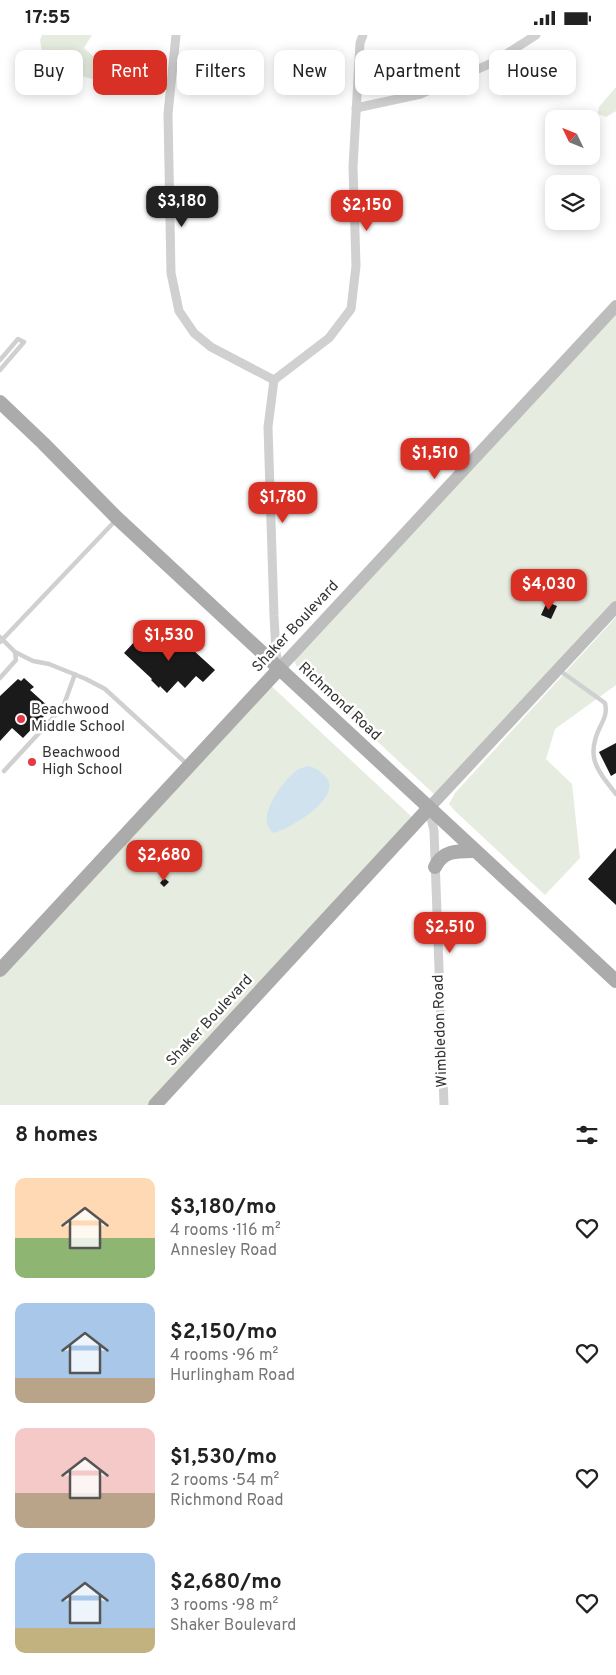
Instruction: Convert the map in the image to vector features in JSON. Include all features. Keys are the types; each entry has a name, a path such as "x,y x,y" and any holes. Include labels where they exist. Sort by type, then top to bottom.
{"main road":[{"name":"Shaker Boulevard","path":"0,971 616,306"},
{"name":"Richmond Road","path":"0,402 117,518 616,981"},
{"name":"Shaker Boulevard","path":"155,1105 616,607"},
{"path":"435,867 439,859 448,853 475,851"}],"street":[{"path":"176,35 168,114 171,273 179,311 194,333 212,347 274,380"},
{"path":"279,669 274,616 268,427 274,380 330,338 351,309 356,266 353,167 360,43 363,35"},
{"path":"356,108 421,94 494,63 536,35"},
{"name":"Wimbledon Road","path":"429,809 434,831 444,1105"}],"lane":[{"path":"0,359 18,339 24,342 0,370"},
{"path":"117,518 1,640 15,652 33,661 49,664 75,674 105,689 189,766"},
{"path":"0,678 16,660 15,652"},
{"path":"558,670 605,703 607,709 606,717 592,748 597,768 616,794"},
{"path":"4,771 63,707 75,674"}],"shaded area":[{"path":"42,35 92,35 84,48 93,56 93,79 83,77 83,50 42,50 40,40"},
{"path":"616,87 616,111 606,117 600,115 599,107"},
{"path":"616,313 616,603 434,794 297,667 294,660"},
{"path":"616,617 616,685 555,729 546,759 572,784 580,858 545,895 449,804 455,793"},
{"path":"267,682 414,819 155,1105 0,1105 0,970"}],"water":[{"path":"308,766 317,769 325,776 329,784 328,793 314,810 292,825 274,833 268,827 267,819 272,801 291,775 298,769"}],"building":[{"path":"571,573 580,576 583,585 580,594 571,597 562,594 559,585 562,576"},
{"path":"547,602 557,606 551,619 541,615"},
{"path":"171,630 215,670 203,682 196,676 185,688 178,681 167,693 160,686 159,688 124,653 136,640 143,647 154,635 161,641"},
{"name":"Beachwood Middle School","path":"24,678 34,687 30,690 51,709 23,738 12,728 0,741 0,696 18,679 21,681"},
{"path":"616,743 616,773 611,776 599,752"},
{"path":"616,848 616,905 588,879"},
{"path":"164,878 169,882 164,887 160,883"}],"place":[{"name":"Beachwood Middle School","path":"21,719"},
{"name":"Beachwood High School","path":"32,762"}]}
